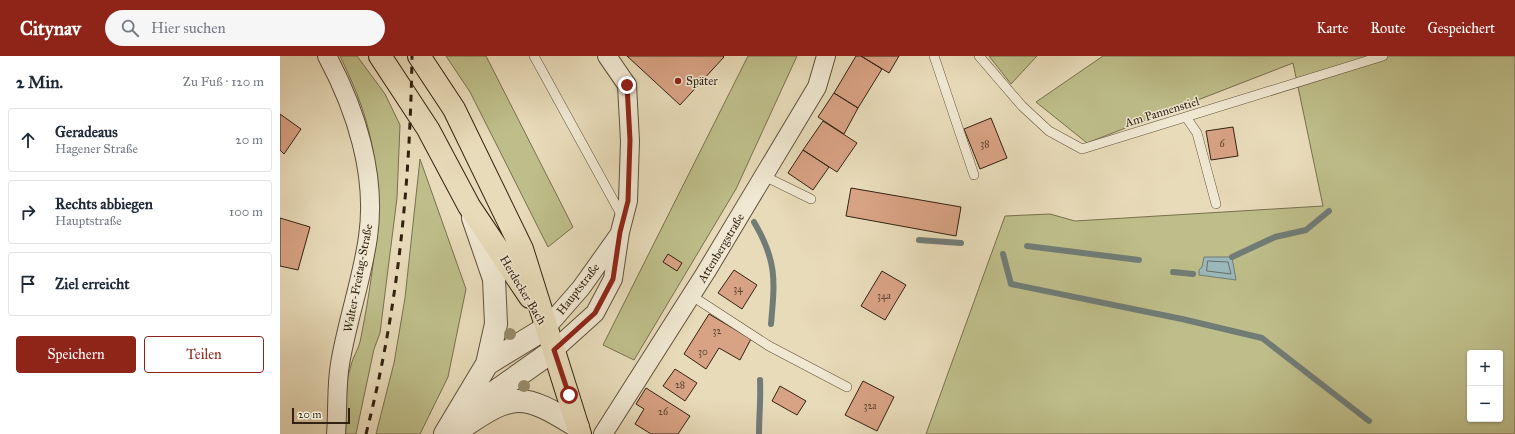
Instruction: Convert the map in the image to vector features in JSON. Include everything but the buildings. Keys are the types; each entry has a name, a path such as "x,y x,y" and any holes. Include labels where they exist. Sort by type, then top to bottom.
{"main road":[{"name":"Herdecker Bach","path":"380,56 428,129 469,206 530,297 546,328"},
{"name":"Herdecker Bach","path":"419,56 454,109 522,249 546,328"},
{"path":"546,328 579,430"}],"street":[{"name":"Walter-Freitag-Straße","path":"327,56 342,84 360,136 369,190 370,222 366,251 340,364 336,434"},
{"name":"Hauptstraße","path":"453,432 496,391 554,350 595,313 613,279 628,201 630,140 627,85 607,56"},
{"name":"Attenbergstraße","path":"604,434 692,296 817,87 826,56"},
{"name":"Hauptstraße","path":"453,432 487,364 496,324 494,279 469,206"},
{"name":"Hauptstraße","path":"487,364 546,328 581,288 622,226"},
{"path":"453,432 491,408 518,400 535,403 551,410 579,430"}],"lane":[{"path":"534,56 622,226"},
{"path":"934,56 974,175"},
{"name":"Am Pannenstiel","path":"979,56 1022,106 1049,132 1082,149 1383,56"},
{"path":"1186,117 1197,133 1216,204"},
{"path":"764,176 811,198"},
{"path":"692,296 769,346 848,387"}],"green space":[{"path":"340,56 357,56 385,94 400,125 397,198 380,333 374,349 356,434 345,434 346,390 351,365 360,342 369,291 376,237 377,183 374,157 367,122 357,94"},
{"path":"446,56 486,56 573,227 548,247 470,92"},
{"path":"748,56 797,56 736,189 634,360 603,345"},
{"path":"989,56 1037,56 1011,84"},
{"path":"1103,56 1515,56 1515,434 926,434 1005,216 1050,214 1075,221 1323,206 1293,63 1087,143 1036,102"},
{"path":"420,159 466,289 448,377 420,434 376,434 394,363 405,298"}],"water":[{"path":"1204,257 1232,257 1236,280 1199,275 1199,270 1202,267"}],"waterway":[{"path":"1232,257 1275,237 1306,230 1329,211"},
{"name":"Herdecker Bach","path":"754,222 767,248 773,271 771,324"},
{"path":"919,240 961,243"},
{"path":"1027,246 1139,260"},
{"path":"1003,254 1011,284 1182,319 1262,338 1369,421"},
{"path":"1173,272 1193,274"},
{"name":"Herdecker Bach","path":"759,434 760,380"}],"railway":[{"path":"366,434 386,340 400,246 408,152 412,56"}],"place":[{"name":"Später","path":"678,81"}],"route":[{"path":"569,395 554,350 595,313 613,279 620,232 628,201 630,140 627,85"}]}
